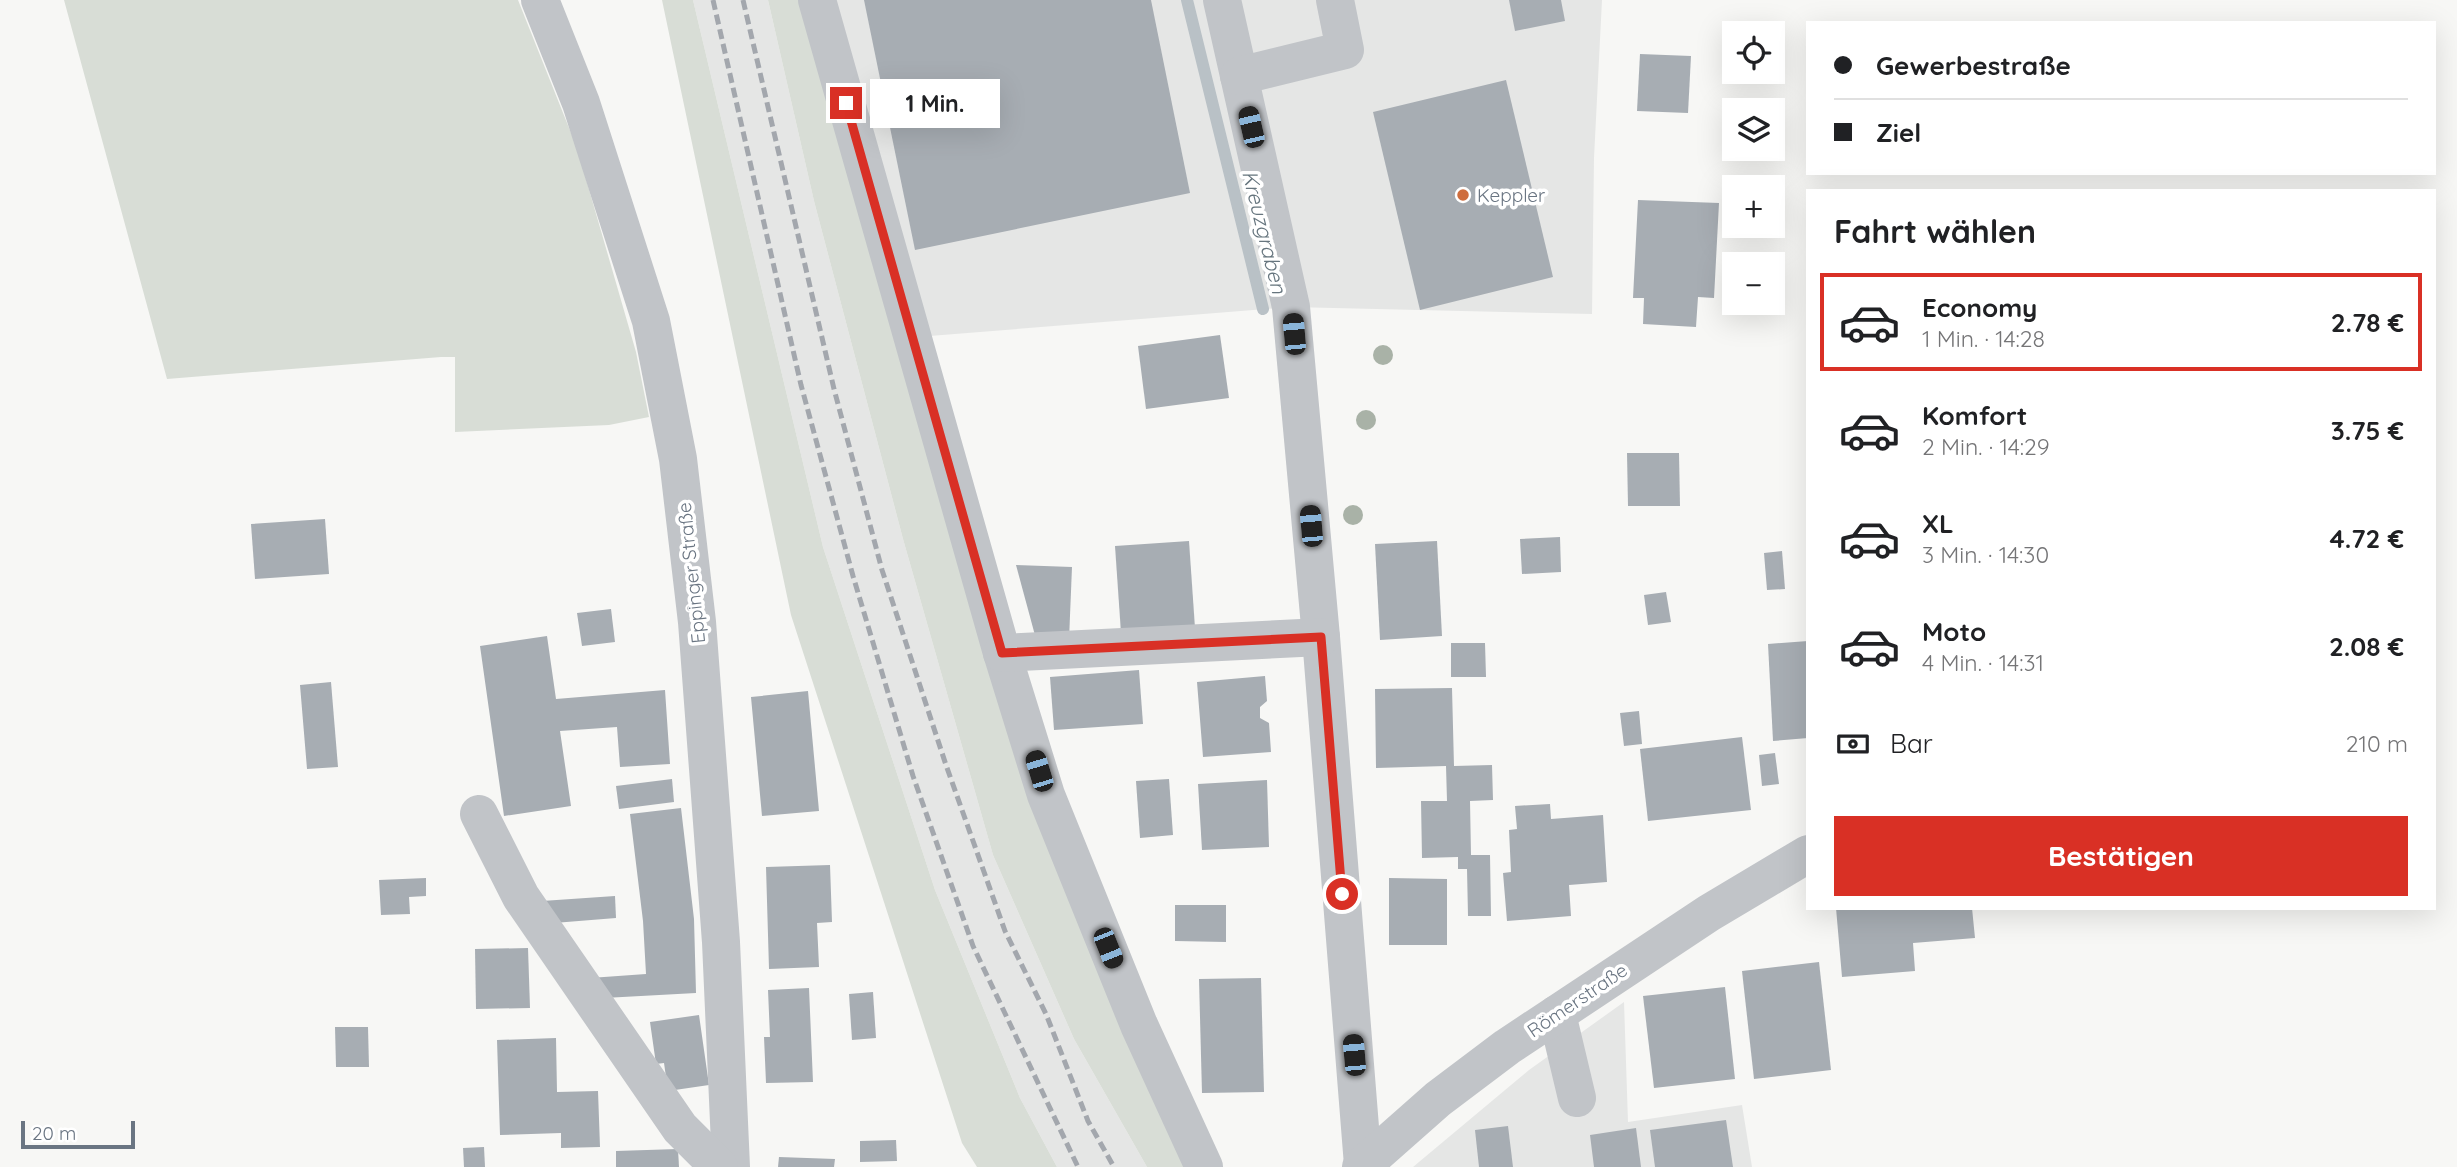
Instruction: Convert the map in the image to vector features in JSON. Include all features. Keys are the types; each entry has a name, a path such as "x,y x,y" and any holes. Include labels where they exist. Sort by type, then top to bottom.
{"street":[{"name":"Eppinger Straße","path":"540,0 581,103 651,321 678,459 697,622 721,942 731,1167"},
{"path":"817,0 1002,653 1046,795 1139,1025 1204,1167"},
{"path":"1222,0 1291,307 1321,637 1362,1166"},
{"path":"1239,76 1345,50 1335,0"},
{"path":"1002,653 1321,637"},
{"path":"479,814 521,897 680,1128 719,1167"},
{"name":"Römerstraße","path":"1362,1166 1438,1099 1507,1047 1709,913 1806,855"},
{"path":"1557,1014 1577,1098"}],"shaded area":[{"path":"64,0 518,0 577,148 636,352 649,417 609,425 455,432 455,357 167,379"},
{"path":"662,0 693,0 823,547 935,890 1020,1098 1057,1167 977,1167 962,1143 791,615"},
{"path":"693,0 768,0 814,201 903,539 993,855 1074,1039 1147,1167 1057,1167 1020,1098 935,890 823,547"},
{"path":"768,0 826,0 963,539 1210,1167 1147,1167 1074,1039 993,855 903,539 814,201"},
{"path":"826,0 1602,0 1594,158 1592,314 1291,307 917,337"},
{"path":"1624,1002 1628,1122 1742,1105 1752,1167 1413,1167 1529,1070"}],"building":[{"path":"864,0 1151,0 1190,193 915,250"},
{"path":"1509,0 1561,0 1565,21 1515,31"},
{"path":"1640,54 1691,56 1688,113 1637,111"},
{"name":"Keppler","path":"1506,80 1553,277 1420,310 1373,112"},
{"path":"1638,200 1719,203 1714,298 1698,297 1696,327 1643,324 1644,298 1633,298"},
{"path":"1220,335 1229,398 1146,409 1138,346"},
{"path":"1627,453 1679,453 1680,506 1628,506"},
{"path":"325,519 329,574 255,579 251,524"},
{"path":"1560,537 1561,572 1522,574 1520,539"},
{"path":"1189,541 1195,628 1121,633 1115,546"},
{"path":"1437,541 1442,636 1380,640 1375,544"},
{"path":"1782,551 1785,589 1767,590 1764,553"},
{"path":"1016,565 1072,567 1069,640 1036,639"},
{"path":"1666,592 1671,622 1648,625 1644,595"},
{"path":"611,609 615,642 582,646 577,613"},
{"path":"547,636 556,699 665,690 670,764 620,767 617,727 560,731 571,806 504,816 480,646"},
{"path":"1806,641 1806,738 1773,741 1768,644"},
{"path":"1451,643 1485,643 1486,677 1451,677"},
{"path":"1139,670 1143,724 1054,730 1050,677"},
{"path":"1265,676 1267,701 1260,707 1260,718 1269,723 1271,752 1203,757 1197,682"},
{"path":"331,682 338,767 307,769 300,685"},
{"path":"1452,688 1454,766 1492,765 1493,800 1470,801 1471,855 1490,855 1491,916 1468,916 1467,869 1458,869 1458,857 1422,858 1421,801 1447,801 1446,766 1376,768 1375,689"},
{"path":"808,691 819,811 762,816 751,697"},
{"path":"1639,711 1642,744 1624,746 1620,713"},
{"path":"1742,737 1751,810 1648,821 1640,749"},
{"path":"1775,753 1779,784 1762,786 1759,755"},
{"path":"672,779 674,802 619,809 616,786"},
{"path":"1169,779 1173,835 1140,838 1136,781"},
{"path":"1267,780 1269,847 1202,850 1198,784"},
{"path":"1550,804 1551,819 1603,815 1607,882 1569,885 1571,916 1507,921 1503,873 1511,872 1509,830 1517,829 1515,806"},
{"path":"681,808 694,919 696,993 604,998 590,978 646,974 643,921 630,814"},
{"path":"830,865 832,922 817,923 819,967 769,969 766,867"},
{"path":"426,878 426,896 409,897 410,914 381,915 379,880"},
{"path":"1389,878 1447,879 1447,945 1389,945"},
{"path":"615,896 616,918 554,923 542,901"},
{"path":"1175,905 1226,905 1226,942 1175,941"},
{"path":"1836,910 1972,910 1975,938 1913,943 1915,971 1842,977"},
{"path":"528,948 530,1008 476,1009 475,949"},
{"path":"1819,962 1831,1070 1754,1079 1742,971"},
{"path":"1261,978 1264,1092 1202,1093 1199,979"},
{"path":"1725,987 1735,1079 1654,1088 1643,996"},
{"path":"809,988 813,1082 766,1083 764,1037 770,1037 768,990"},
{"path":"873,992 876,1038 852,1040 849,994"},
{"path":"699,1015 709,1085 668,1091 664,1063 656,1064 650,1022"},
{"path":"335,1027 368,1027 369,1067 336,1067"},
{"path":"556,1038 557,1092 598,1091 600,1147 561,1148 561,1133 500,1135 497,1040"},
{"path":"1726,1120 1733,1167 1655,1167 1650,1130"},
{"path":"1508,1126 1513,1167 1479,1167 1475,1130"},
{"path":"1636,1128 1641,1167 1594,1167 1590,1135"},
{"path":"896,1140 897,1161 860,1162 860,1141"},
{"path":"484,1147 485,1167 464,1167 463,1148"},
{"path":"678,1149 679,1167 616,1167 616,1151"},
{"path":"779,1157 835,1159 834,1167 778,1167"}],"waterway":[{"name":"Kreuzgraben","path":"1187,0 1263,309"}],"railway":[{"path":"713,0 801,385 853,576 913,776 973,946 1078,1167"},
{"path":"743,0 834,389 882,570 946,765 1005,931 1046,1014 1088,1121 1114,1167"}],"place":[{"name":"Keppler","path":"1463,195"}],"route":[{"path":"846,103 1002,653 1321,637 1342,894"}]}
